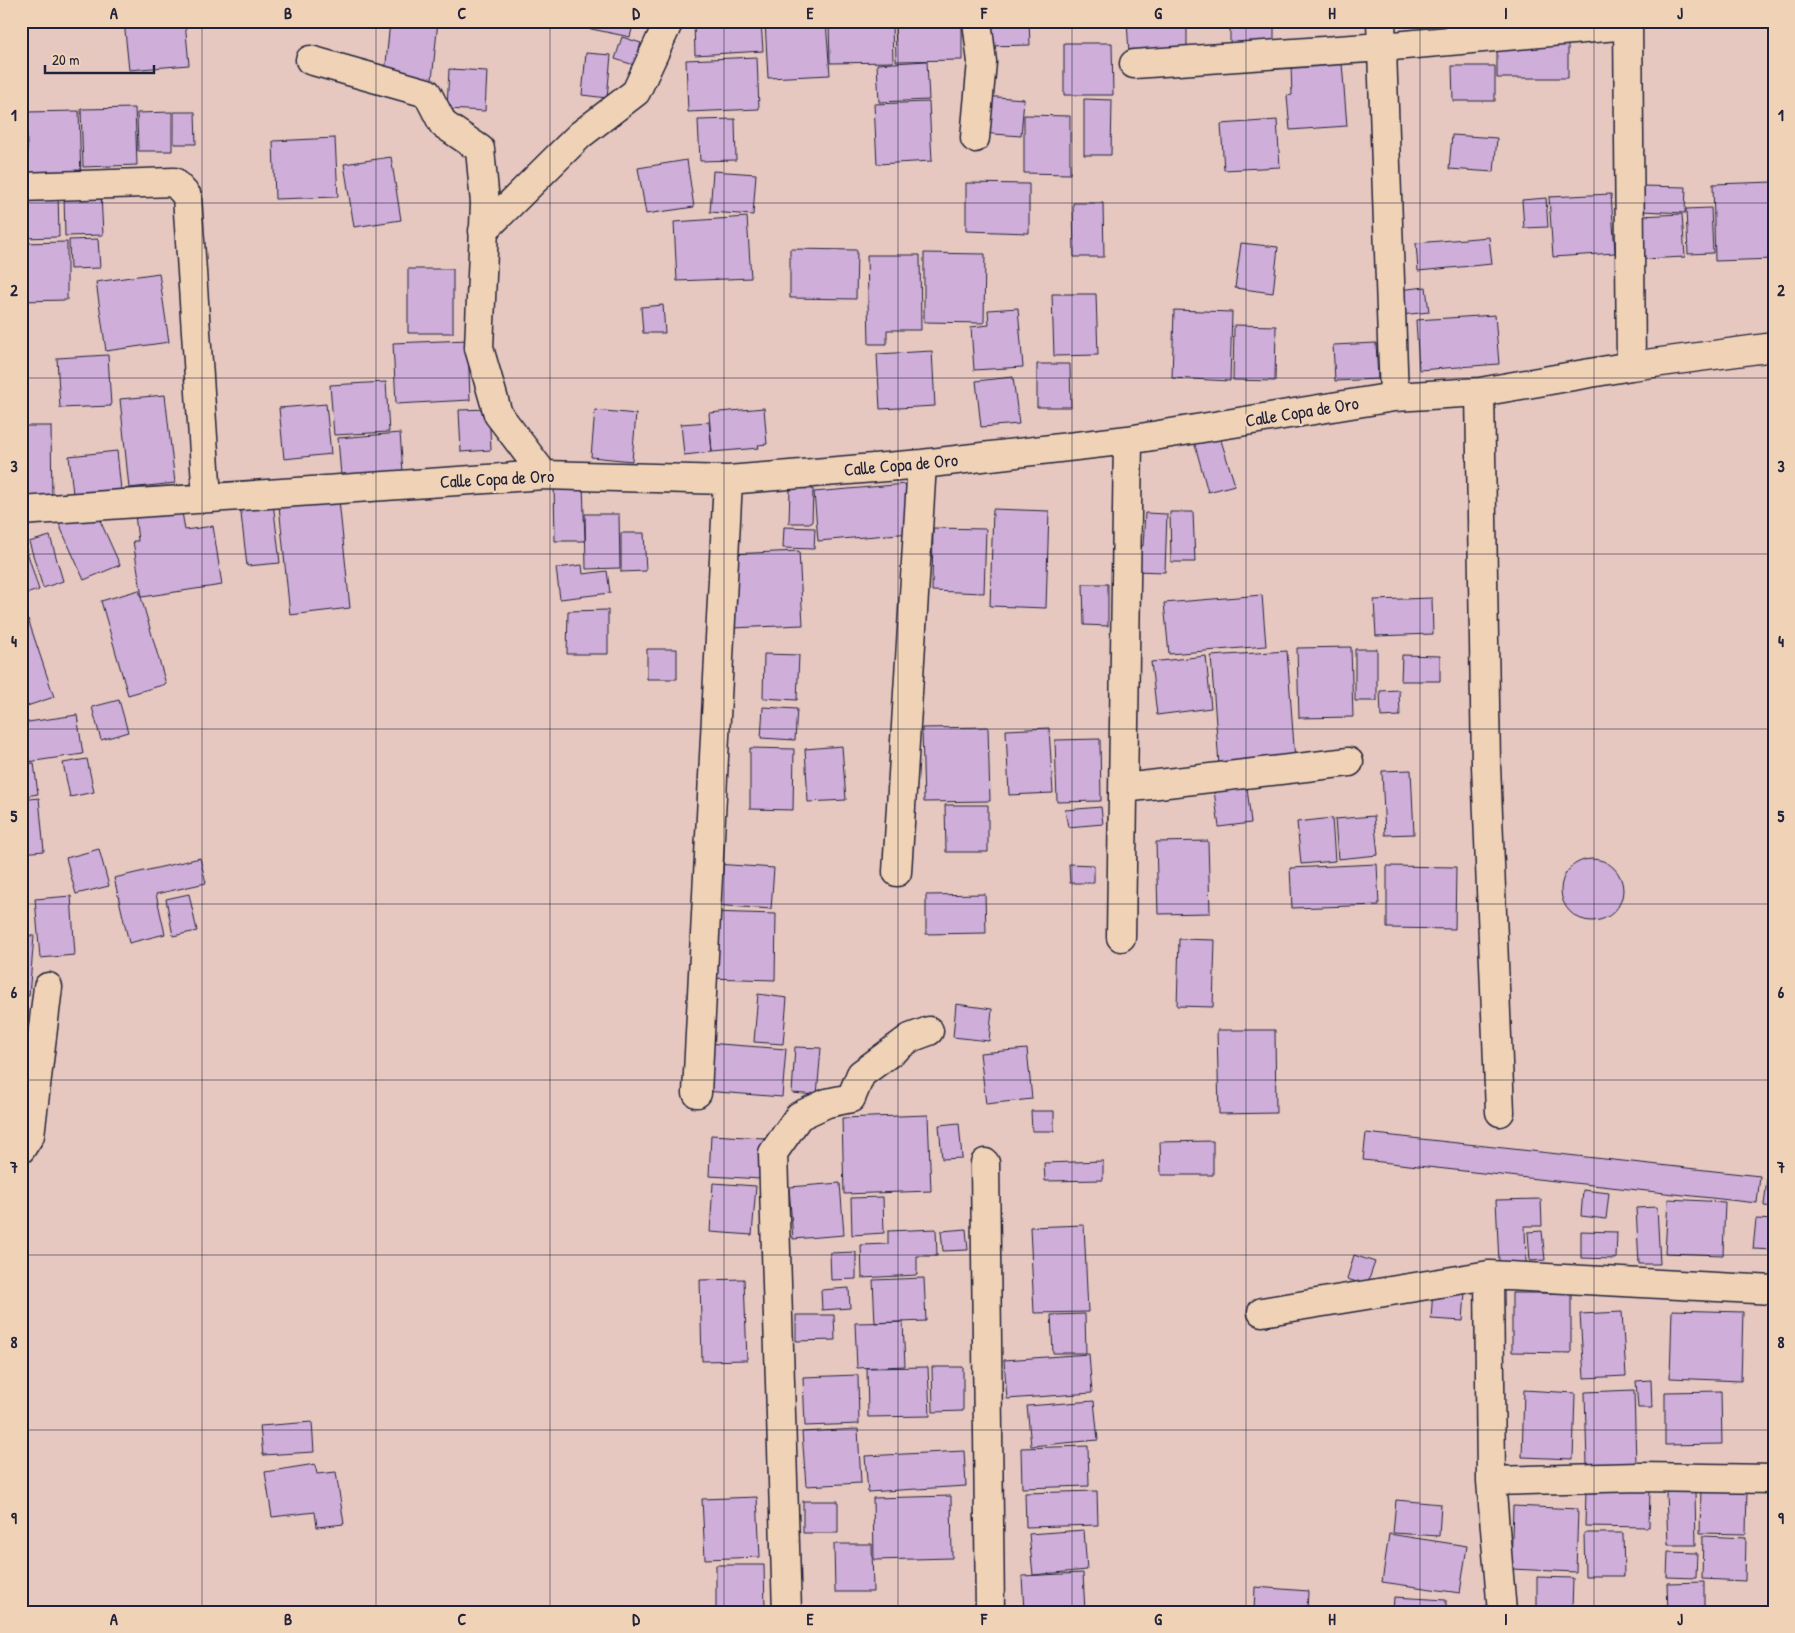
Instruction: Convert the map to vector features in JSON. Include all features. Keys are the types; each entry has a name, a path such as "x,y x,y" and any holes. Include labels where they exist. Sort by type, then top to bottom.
{"street":[{"path":"482,231 580,135 636,92 669,21"},
{"path":"975,138 982,62 977,21"},
{"path":"1134,64 1381,34 1628,23 1631,366"},
{"path":"1381,34 1394,397"},
{"path":"310,60 427,93 443,124 480,149 485,203 482,231 479,348 498,414 544,475"},
{"path":"21,187 174,182 187,196 207,498"},
{"name":"Calle Copa de Oro","path":"21,511 544,475 728,480 922,464 1128,440 1394,397 1480,392 1631,366 1774,347"},
{"path":"1480,392 1486,765 1500,1112"},
{"path":"1121,937 1128,440"},
{"path":"897,872 922,464"},
{"path":"697,1093 728,480"},
{"path":"1124,788 1349,762"},
{"path":"21,1149 30,1135 48,987"},
{"path":"787,1612 773,1153 799,1116 827,1104 851,1098 861,1074 910,1038 929,1030"},
{"path":"985,1163 990,1612"},
{"path":"1262,1312 1489,1275 1774,1290"},
{"path":"1489,1275 1491,1481 1502,1612"},
{"path":"1491,1481 1639,1477 1774,1480"}],"building":[{"path":"124,21 185,21 189,65 129,70"},
{"path":"390,21 438,21 432,80 385,74"},
{"path":"578,21 634,21 630,37 577,26"},
{"path":"761,21 763,51 695,55 694,22"},
{"path":"765,21 826,21 830,75 768,78"},
{"path":"829,21 892,23 893,62 830,63"},
{"path":"895,21 962,21 962,60 896,61"},
{"path":"987,21 1029,21 1030,45 988,46"},
{"path":"1127,21 1187,21 1187,51 1129,53"},
{"path":"1230,21 1274,21 1274,47 1230,46"},
{"path":"622,37 641,43 634,65 615,59"},
{"path":"1497,37 1568,38 1568,78 1497,78"},
{"path":"1064,43 1112,43 1113,95 1064,95"},
{"path":"586,53 611,55 607,98 582,95"},
{"path":"757,57 759,109 688,112 686,60"},
{"path":"927,61 929,100 879,102 877,64"},
{"path":"1342,63 1347,126 1290,130 1287,96 1292,95 1291,66"},
{"path":"1452,66 1495,66 1495,101 1453,101"},
{"path":"449,69 487,71 485,111 447,109"},
{"path":"983,96 1024,99 1021,136 981,133"},
{"path":"1084,99 1112,100 1111,155 1084,155"},
{"path":"929,102 932,161 877,164 874,104"},
{"path":"135,108 137,165 83,167 81,109"},
{"path":"79,111 81,179 28,181 26,112"},
{"path":"172,112 172,151 138,151 137,113"},
{"path":"174,112 195,112 196,144 174,144"},
{"path":"1024,115 1070,116 1070,174 1024,173"},
{"path":"735,119 736,160 700,161 698,120"},
{"path":"1277,120 1280,167 1224,170 1221,124"},
{"path":"1452,135 1497,138 1494,172 1449,169"},
{"path":"335,138 338,197 275,199 273,141"},
{"path":"391,157 401,220 354,227 344,164"},
{"path":"687,160 694,207 646,214 638,168"},
{"path":"713,171 756,174 753,215 710,212"},
{"path":"1774,182 1774,259 1715,261 1713,184"},
{"path":"966,183 1029,184 1029,233 966,231"},
{"path":"1642,186 1686,187 1685,213 1642,211"},
{"path":"58,191 59,237 21,238 21,192"},
{"path":"101,194 103,235 65,236 64,195"},
{"path":"1611,194 1615,253 1553,257 1549,197"},
{"path":"1546,198 1548,227 1524,228 1522,200"},
{"path":"1073,203 1103,203 1104,257 1074,257"},
{"path":"1711,208 1713,253 1688,254 1686,209"},
{"path":"1682,214 1685,257 1643,259 1641,216"},
{"path":"747,217 751,278 677,281 674,222"},
{"path":"1489,237 1492,264 1418,271 1416,243"},
{"path":"98,239 100,268 70,269 69,240"},
{"path":"67,242 67,300 21,301 21,243"},
{"path":"1241,243 1278,247 1273,293 1235,288"},
{"path":"790,249 857,250 856,299 790,298"},
{"path":"924,253 985,254 984,323 924,322"},
{"path":"867,255 920,255 921,330 887,330 887,344 869,344"},
{"path":"408,269 453,269 453,333 408,333"},
{"path":"159,273 169,342 106,351 96,282"},
{"path":"1426,287 1429,312 1401,315 1398,290"},
{"path":"1052,294 1096,294 1098,355 1054,356"},
{"path":"663,305 665,333 643,333 641,307"},
{"path":"1018,308 1023,367 974,370 971,327 989,325 988,310"},
{"path":"1174,310 1232,312 1230,381 1172,378"},
{"path":"1495,315 1499,364 1419,370 1416,320"},
{"path":"1234,325 1276,326 1275,381 1233,380"},
{"path":"468,340 470,400 396,404 393,343"},
{"path":"1376,343 1378,379 1335,381 1333,345"},
{"path":"932,351 935,406 880,409 877,354"},
{"path":"108,355 111,406 60,408 57,358"},
{"path":"1037,364 1070,364 1071,407 1037,407"},
{"path":"1013,377 1019,424 981,427 976,381"},
{"path":"386,382 389,432 334,435 330,385"},
{"path":"165,395 175,483 129,488 120,399"},
{"path":"326,404 331,454 284,459 279,408"},
{"path":"764,408 767,444 758,445 759,448 712,452 709,413"},
{"path":"489,409 491,450 461,452 459,410"},
{"path":"595,410 636,414 632,461 591,457"},
{"path":"709,422 712,452 684,455 681,424"},
{"path":"21,426 51,426 52,501 21,501"},
{"path":"1218,431 1235,485 1208,492 1193,438"},
{"path":"400,433 403,472 341,476 338,438"},
{"path":"117,451 121,490 73,494 69,456"},
{"path":"554,484 583,484 585,541 555,541"},
{"path":"906,484 911,533 818,541 814,492"},
{"path":"790,488 813,489 812,523 789,523"},
{"path":"339,500 350,608 290,615 279,506"},
{"path":"273,502 280,563 247,566 240,505"},
{"path":"181,506 185,530 213,526 222,585 142,597 133,541 138,541 135,514"},
{"path":"94,507 120,565 84,580 58,522"},
{"path":"993,509 1049,511 1046,608 990,606"},
{"path":"1170,512 1193,512 1195,562 1171,562"},
{"path":"1145,513 1167,514 1165,572 1133,571 1134,546 1143,546"},
{"path":"585,514 619,514 620,568 586,569"},
{"path":"784,527 815,528 814,549 783,548"},
{"path":"933,528 986,529 984,593 932,591"},
{"path":"21,532 39,590 21,595"},
{"path":"621,533 644,533 646,571 621,572"},
{"path":"50,536 63,581 43,588 29,542"},
{"path":"799,551 803,625 732,628 729,554"},
{"path":"582,565 583,574 607,571 610,593 560,599 556,568"},
{"path":"1083,584 1108,584 1108,626 1084,625"},
{"path":"139,590 166,684 128,695 101,601"},
{"path":"1262,595 1266,646 1169,654 1164,603"},
{"path":"1432,598 1433,634 1376,636 1374,600"},
{"path":"608,610 608,654 567,654 568,611"},
{"path":"28,619 54,697 21,708 21,621"},
{"path":"1351,647 1353,717 1299,718 1297,648"},
{"path":"647,649 677,649 677,679 647,679"},
{"path":"1355,649 1377,649 1377,701 1355,701"},
{"path":"1287,651 1295,760 1219,765 1211,656"},
{"path":"764,654 799,655 797,700 763,698"},
{"path":"1402,655 1440,656 1440,681 1401,681"},
{"path":"1206,656 1211,708 1157,715 1151,662"},
{"path":"1399,690 1400,716 1381,717 1380,691"},
{"path":"119,700 128,732 101,740 92,707"},
{"path":"763,707 797,709 795,740 761,738"},
{"path":"77,715 83,754 21,763 21,723"},
{"path":"988,727 990,801 924,802 922,728"},
{"path":"1049,728 1053,793 1009,795 1006,730"},
{"path":"1100,739 1101,801 1057,802 1055,740"},
{"path":"842,746 846,800 808,802 805,749"},
{"path":"750,748 794,749 793,810 750,809"},
{"path":"87,759 94,792 70,797 63,763"},
{"path":"34,763 38,794 21,797 21,764"},
{"path":"1411,770 1414,834 1385,835 1382,771"},
{"path":"1247,787 1251,823 1219,827 1214,791"},
{"path":"39,798 44,851 21,853 21,800"},
{"path":"945,805 988,805 988,852 946,852"},
{"path":"1101,807 1103,824 1068,827 1065,810"},
{"path":"1374,816 1378,855 1338,859 1335,819"},
{"path":"1332,818 1335,861 1301,864 1297,822"},
{"path":"1208,841 1210,913 1158,914 1156,842"},
{"path":"99,849 109,886 76,894 66,858"},
{"path":"200,858 206,883 156,894 165,934 129,943 114,878"},
{"path":"1592,859 1604,861 1614,868 1621,878 1623,890 1621,902 1614,912 1604,919 1592,921 1580,919 1570,912 1563,902 1561,890 1563,878 1570,868 1580,861"},
{"path":"716,864 774,868 771,909 714,905"},
{"path":"1069,864 1094,865 1094,883 1070,883"},
{"path":"1377,864 1379,905 1292,908 1290,868"},
{"path":"1387,866 1456,867 1455,929 1387,928"},
{"path":"189,894 197,931 173,936 166,899"},
{"path":"985,894 986,933 926,934 926,895"},
{"path":"71,896 75,955 40,958 35,899"},
{"path":"710,912 776,914 775,980 709,978"},
{"path":"21,935 34,936 29,996 21,996"},
{"path":"1179,939 1215,940 1213,1007 1177,1006"},
{"path":"758,994 787,998 783,1044 754,1042"},
{"path":"956,1004 992,1009 989,1041 953,1037"},
{"path":"1217,1030 1275,1030 1276,1113 1219,1114"},
{"path":"707,1043 786,1049 782,1097 704,1091"},
{"path":"795,1047 821,1048 817,1095 792,1093"},
{"path":"1027,1049 1032,1099 986,1104 980,1053"},
{"path":"1031,1111 1054,1111 1054,1131 1032,1131"},
{"path":"928,1115 931,1191 844,1194 842,1118"},
{"path":"959,1123 962,1158 942,1159 939,1125"},
{"path":"1366,1133 1760,1176 1757,1203 1363,1160"},
{"path":"711,1135 764,1138 762,1179 709,1176"},
{"path":"1213,1141 1213,1175 1161,1175 1160,1142"},
{"path":"1771,1141 1774,1141 1774,1207 1764,1206"},
{"path":"1103,1161 1103,1180 1045,1181 1044,1163"},
{"path":"713,1183 756,1186 752,1235 710,1232"},
{"path":"840,1183 844,1235 793,1239 789,1187"},
{"path":"1583,1190 1609,1193 1606,1219 1581,1216"},
{"path":"883,1197 884,1233 852,1235 851,1198"},
{"path":"1541,1199 1542,1226 1525,1226 1526,1263 1499,1263 1496,1200"},
{"path":"1668,1199 1725,1202 1723,1255 1665,1253"},
{"path":"1657,1207 1660,1264 1639,1264 1636,1208"},
{"path":"1756,1219 1774,1220 1774,1250 1753,1249"},
{"path":"1084,1225 1088,1312 1034,1313 1030,1227"},
{"path":"936,1229 937,1256 917,1256 917,1275 862,1278 861,1245 888,1244 888,1231"},
{"path":"966,1229 968,1250 943,1251 941,1231"},
{"path":"1542,1231 1545,1260 1530,1261 1528,1232"},
{"path":"1581,1231 1617,1232 1616,1259 1581,1258"},
{"path":"856,1252 856,1279 831,1280 830,1253"},
{"path":"1354,1255 1375,1262 1367,1285 1347,1279"},
{"path":"924,1278 926,1321 875,1323 873,1280"},
{"path":"744,1279 747,1360 702,1361 700,1280"},
{"path":"849,1288 850,1308 822,1310 821,1290"},
{"path":"1433,1290 1465,1292 1463,1321 1431,1319"},
{"path":"1512,1293 1571,1293 1571,1353 1512,1352"},
{"path":"1672,1310 1743,1312 1741,1381 1670,1378"},
{"path":"1622,1312 1626,1376 1584,1378 1580,1314"},
{"path":"1085,1314 1086,1353 1053,1353 1051,1315"},
{"path":"796,1315 834,1315 835,1340 796,1341"},
{"path":"903,1322 905,1366 857,1368 855,1323"},
{"path":"1089,1354 1092,1393 1007,1399 1004,1360"},
{"path":"928,1367 930,1416 868,1417 867,1368"},
{"path":"932,1367 963,1367 963,1411 933,1412"},
{"path":"858,1375 859,1424 805,1426 803,1377"},
{"path":"1651,1380 1652,1408 1638,1408 1636,1381"},
{"path":"1524,1390 1575,1393 1573,1459 1522,1457"},
{"path":"1634,1390 1636,1464 1587,1465 1585,1392"},
{"path":"1721,1391 1722,1444 1665,1445 1665,1392"},
{"path":"1094,1401 1098,1440 1031,1446 1027,1406"},
{"path":"312,1422 314,1452 263,1455 260,1426"},
{"path":"858,1429 861,1483 806,1486 802,1432"},
{"path":"1088,1446 1089,1486 1022,1488 1021,1448"},
{"path":"964,1451 966,1486 868,1492 865,1456"},
{"path":"315,1464 317,1474 336,1472 344,1524 317,1527 315,1512 272,1517 265,1472"},
{"path":"1701,1487 1747,1489 1746,1534 1700,1533"},
{"path":"1586,1489 1650,1490 1649,1527 1585,1526"},
{"path":"1097,1491 1098,1525 1026,1527 1025,1493"},
{"path":"1695,1491 1696,1545 1668,1545 1666,1492"},
{"path":"951,1496 952,1558 874,1560 873,1498"},
{"path":"757,1497 760,1557 705,1559 702,1499"},
{"path":"1396,1500 1441,1504 1439,1536 1393,1533"},
{"path":"803,1501 838,1501 838,1533 803,1533"},
{"path":"1513,1506 1578,1509 1576,1572 1511,1569"},
{"path":"1084,1530 1087,1570 1033,1575 1029,1534"},
{"path":"1584,1533 1623,1533 1624,1576 1585,1576"},
{"path":"1389,1534 1467,1546 1460,1593 1382,1582"},
{"path":"1703,1536 1746,1538 1745,1581 1702,1579"},
{"path":"834,1544 872,1544 873,1592 835,1592"},
{"path":"1668,1552 1697,1553 1696,1578 1667,1577"},
{"path":"716,1565 764,1565 765,1609 716,1610"},
{"path":"1083,1573 1085,1612 1024,1612 1022,1576"},
{"path":"1537,1577 1573,1578 1572,1610 1537,1608"},
{"path":"1704,1582 1704,1612 1668,1612 1667,1583"},
{"path":"1255,1587 1308,1591 1307,1612 1254,1612"},
{"path":"1394,1597 1446,1600 1446,1612 1393,1612"}]}
